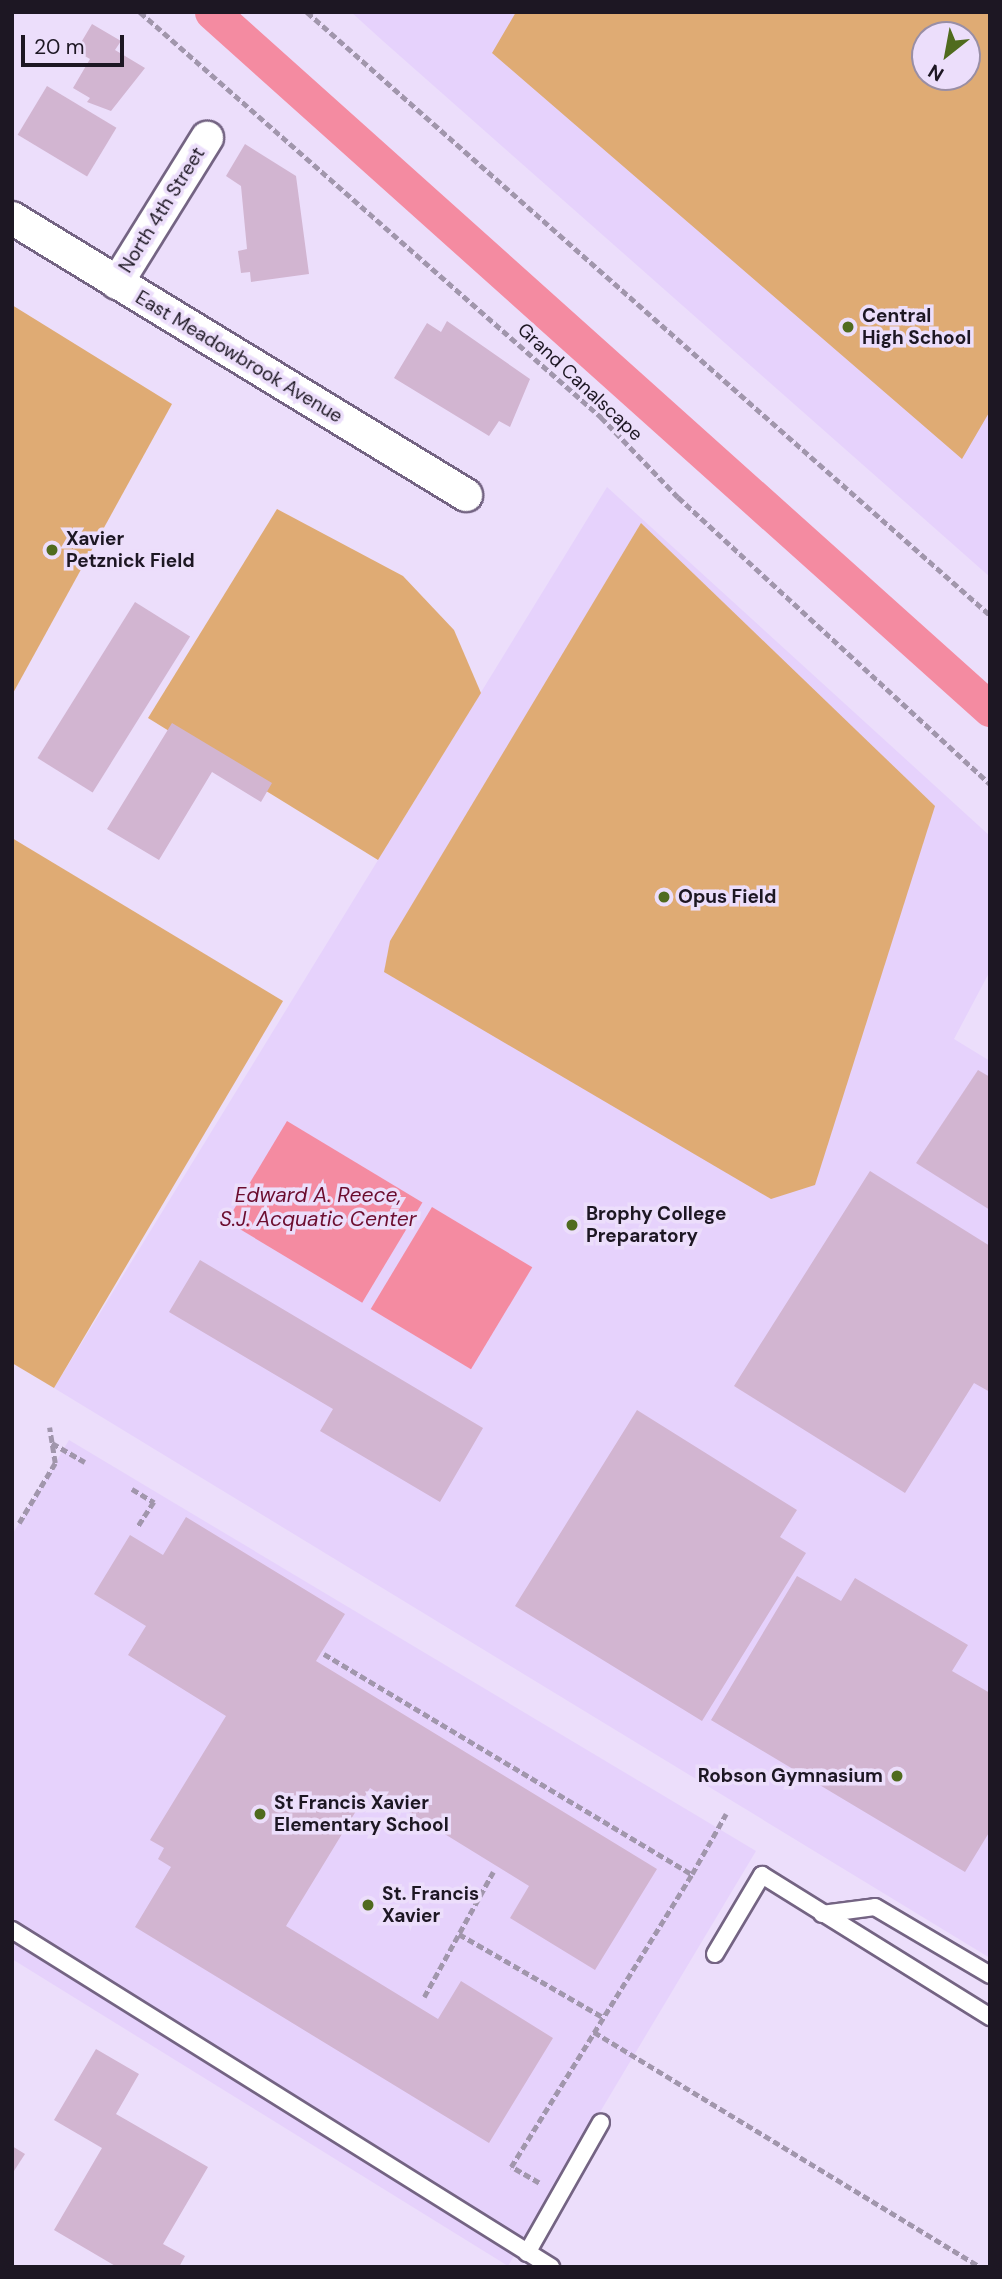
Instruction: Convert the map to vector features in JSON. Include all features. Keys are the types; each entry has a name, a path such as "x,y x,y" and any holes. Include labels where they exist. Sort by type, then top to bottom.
{"street":[{"name":"North 4th Street","path":"117,283 207,138"},
{"name":"East Meadowbrook Avenue","path":"12,218 466,495"}],"lane":[{"path":"715,1954 762,1875 990,2017"},
{"path":"822,1914 875,1907 990,1975"},
{"path":"12,1930 551,2267"},
{"path":"527,2253 601,2122"}],"path":[{"name":"Grand Canalscape","path":"140,12 590,408 678,498 990,783"},
{"path":"307,12 990,615"},
{"path":"19,1523 55,1463 48,1427"},
{"path":"51,1442 85,1462"},
{"path":"132,1489 154,1502 138,1527"},
{"path":"324,1654 692,1874"},
{"path":"561,2195 511,2167 692,1874 726,1814"},
{"path":"424,1997 493,1872"},
{"path":"459,1934 603,2017"},
{"path":"594,2032 981,2267"}],"shaded area":[{"name":"Central High School","path":"351,12 990,12 990,577 383,41"},
{"name":"Central High School","path":"516,12 990,12 990,411 962,459 492,53"},
{"name":"Xavier Petznick Field","path":"12,305 172,404 12,695"},
{"name":"Brophy College Preparatory","path":"607,487 990,836 990,971 954,1039 990,1061 990,1958 54,1388"},
{"path":"277,509 403,576 454,630 481,693 378,860 148,718"},
{"name":"Opus Field","path":"641,523 935,806 815,1185 771,1199 384,972 390,941"},
{"path":"12,838 283,1001 54,1388 12,1363"},
{"name":"St. Francis Xavier","path":"69,1440 756,1851 508,2266 12,1959 12,1535"}],"water":[{"name":"Edward A. Reece, S.J. Acquatic Center","path":"287,1121 422,1202 362,1303 227,1221"},
{"name":"Edward A. Reece, S.J. Acquatic Center","path":"432,1207 532,1267 471,1369 371,1309"}],"building":[{"path":"92,24 121,41 115,50 145,68 111,111 87,102 90,98 73,88 90,59 76,51"},
{"path":"47,86 116,128 87,177 18,135"},
{"path":"245,144 296,176 309,274 251,282 250,272 241,273 238,251 247,249 241,186 226,176"},
{"path":"447,321 530,379 510,427 499,421 489,436 394,378 427,323 441,332"},
{"path":"135,602 190,636 93,792 37,758"},
{"path":"172,723 272,783 261,802 212,772 159,860 107,829"},
{"path":"978,1070 990,1077 990,1210 916,1163"},
{"path":"870,1171 990,1246 990,1392 974,1383 905,1493 734,1386"},
{"path":"200,1260 483,1428 440,1502 320,1431 333,1409 169,1312"},
{"path":"637,1410 797,1510 780,1537 806,1553 702,1721 515,1606"},
{"name":"St Francis Xavier Elementary School","path":"186,1517 345,1614 316,1661 657,1869 595,1970 510,1918 529,1886 370,1788 286,1926 438,2019 461,1981 553,2038 489,2143 135,1927 171,1867 158,1859 164,1848 150,1840 226,1716 128,1655 146,1626 94,1594 130,1535 163,1555"},
{"name":"Robson Gymnasium","path":"797,1576 841,1601 855,1578 968,1645 952,1671 990,1693 990,1831 965,1872 711,1720"},
{"path":"96,2049 139,2074 116,2114 208,2167 163,2244 185,2256 179,2267 117,2267 54,2230 102,2148 54,2120"},
{"path":"12,2146 25,2154 12,2174"}],"waterway":[{"path":"212,12 990,709"}],"place":[{"name":"Central High School","path":"848,327"},
{"name":"Xavier Petznick Field","path":"52,550"},
{"name":"Opus Field","path":"664,897"},
{"name":"Brophy College Preparatory","path":"572,1225"},
{"name":"Robson Gymnasium","path":"897,1776"},
{"name":"St Francis Xavier Elementary School","path":"260,1814"},
{"name":"St. Francis Xavier","path":"368,1905"}]}
